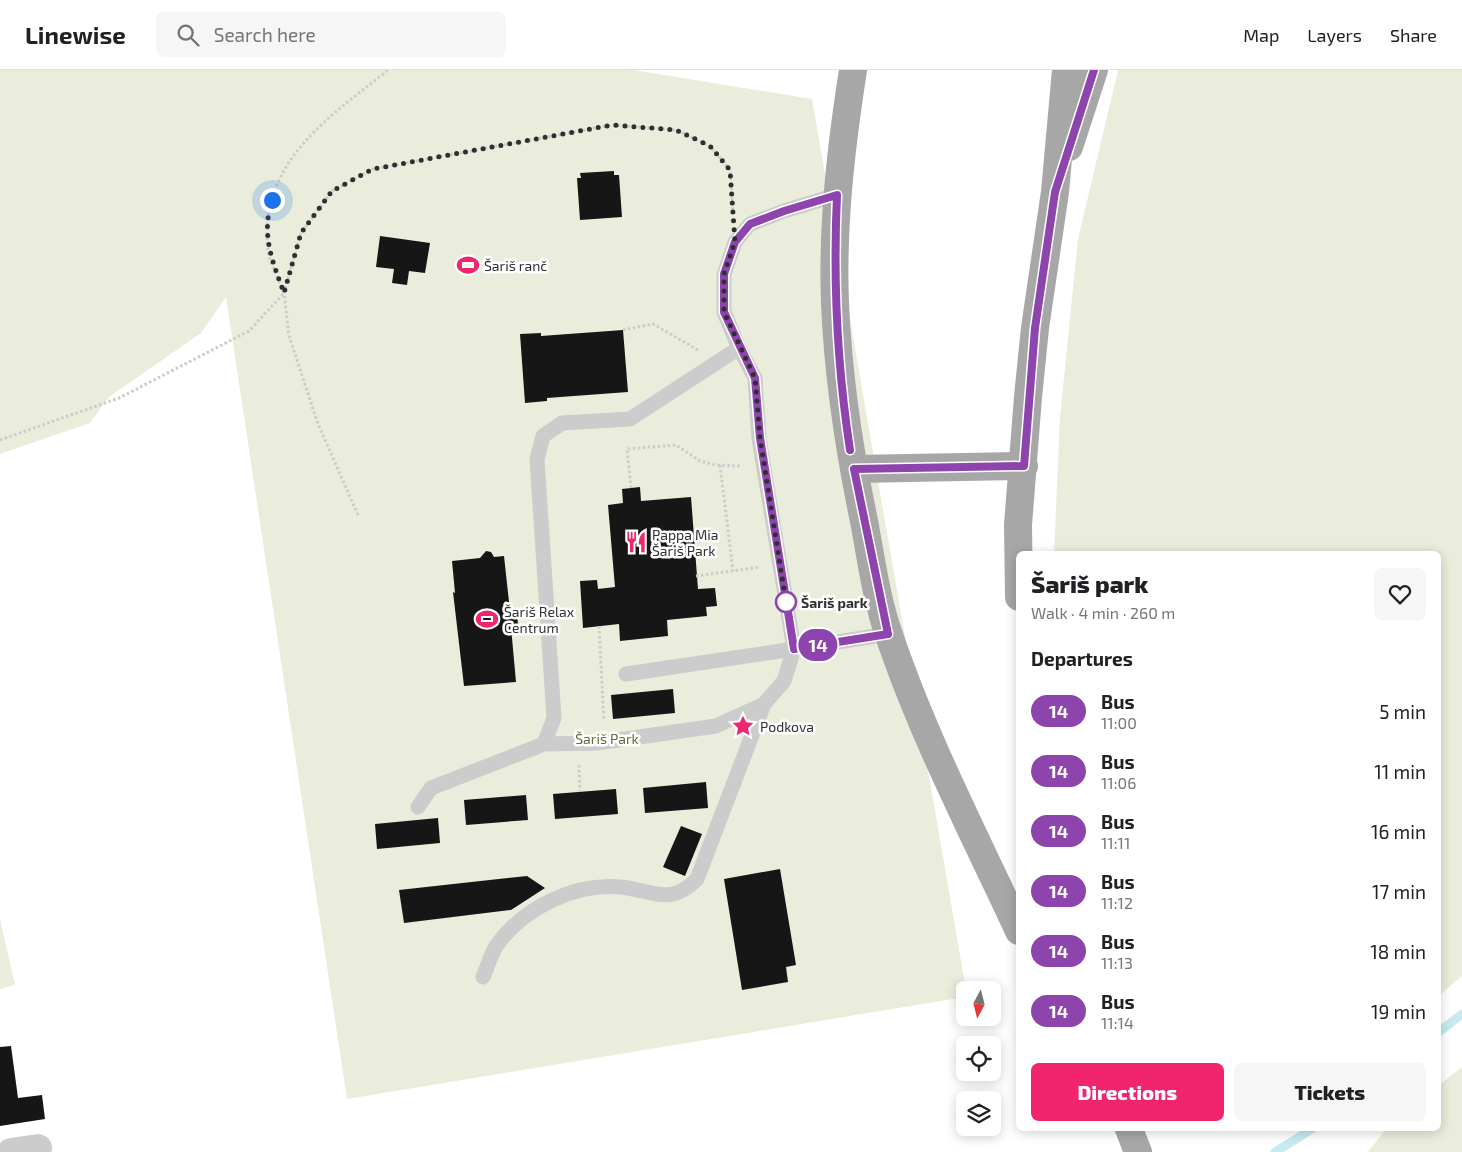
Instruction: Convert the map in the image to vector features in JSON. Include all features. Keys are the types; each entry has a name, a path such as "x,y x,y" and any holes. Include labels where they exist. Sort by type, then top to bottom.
{"main road":[{"path":"853,70 837,195 835,304 844,412 854,469 888,634 940,761 1016,925"},
{"path":"1018,551 1018,525 1035,328 1055,192 1066,70"},
{"path":"1055,192 1094,70"},
{"path":"854,469 1024,466"},
{"path":"1130,1131 1138,1152"}],"street":[{"path":"12,1152 38,1148"}],"lane":[{"path":"483,977 497,944 515,924 556,897 592,889 618,887 671,896 686,890 697,879 764,704 784,681 794,649 764,467 755,378 739,348 724,312 724,274 735,242 750,224 784,211 837,195"},
{"path":"544,744 554,718 537,459 543,436 562,423 630,419 739,348"},
{"path":"626,674 888,634"},
{"path":"418,807 431,788 544,744 597,743 716,726 764,704"}],"path":[{"path":"358,515 318,424 289,336 284,293 268,252 268,213 281,173 317,126 388,70"},
{"path":"0,440 119,398 249,331 284,293 301,233 332,191 373,169 612,125 676,130 710,146 730,170 735,242"},
{"path":"623,330 654,324 718,362"},
{"path":"631,488 627,449 676,445 700,461 720,465 764,467"},
{"path":"720,465 733,571"},
{"path":"696,576 780,564"},
{"path":"580,792 579,759 605,736 599,626"}],"green space":[{"name":"Šariš Park","path":"0,70 634,70 812,99 964,981 956,981 956,998 347,1099 226,297 201,333 109,397 90,423 0,454"},
{"path":"1118,70 1462,70 1462,976 1441,994 1441,551 1054,551 1060,417 1078,239"},
{"path":"0,919 15,985 0,989"},
{"path":"1462,1067 1462,1152 1368,1152 1384,1131 1441,1131 1441,1083"}],"building":[{"path":"614,171 614,175 619,175 622,217 580,220 577,178 581,178 580,173"},
{"path":"380,236 430,243 425,273 409,271 407,285 392,283 394,269 376,267"},
{"path":"623,330 628,392 547,398 547,401 525,403 520,334 541,333 541,336"},
{"name":"Pappa Mia Šariš Park","path":"640,487 641,501 691,497 698,589 715,588 717,606 706,607 707,616 667,620 668,636 620,641 619,624 583,628 580,581 597,580 598,589 615,587 608,505 623,503 622,489"},
{"name":"Šariš Relax Centrum","path":"486,551 491,552 494,557 504,556 510,611 517,610 518,626 511,627 516,682 464,686 453,592 455,593 452,561 480,558"},
{"path":"673,689 675,713 613,719 611,695"},
{"path":"706,782 708,808 645,813 643,788"},
{"path":"616,789 618,814 555,819 553,794"},
{"path":"526,795 528,820 466,825 464,800"},
{"path":"438,818 440,843 377,849 375,824"},
{"path":"681,826 702,834 685,876 663,867"},
{"path":"780,869 796,965 786,967 788,982 742,990 724,879"},
{"path":"527,876 545,888 511,910 404,923 399,890"},
{"path":"11,1046 18,1098 42,1095 45,1119 0,1126 0,1047"}],"waterway":[{"path":"1441,1030 1462,1014"},
{"path":"1275,1152 1309,1131"}],"bus line":[{"name":"14","path":"850,450 844,412 835,304 834,253 837,195 784,211 750,224 735,242 724,274 724,312 739,348 755,378 760,438 794,649 888,634 854,469 1024,466 1035,328 1055,192 1094,70"}],"place":[{"name":"Šariš ranč","path":"468,265"},
{"name":"Pappa Mia Šariš Park","path":"636,542"},
{"name":"Šariš park","path":"786,602"},
{"name":"Šariš Relax Centrum","path":"487,619"},
{"name":"Podkova","path":"743,726"}],"route":[{"path":"272,200 268,213 268,252 284,293 301,233 332,191 373,169 612,125 676,130 710,146 730,170 735,242 724,274 724,312 739,348 755,378 760,438 786,602"}]}
